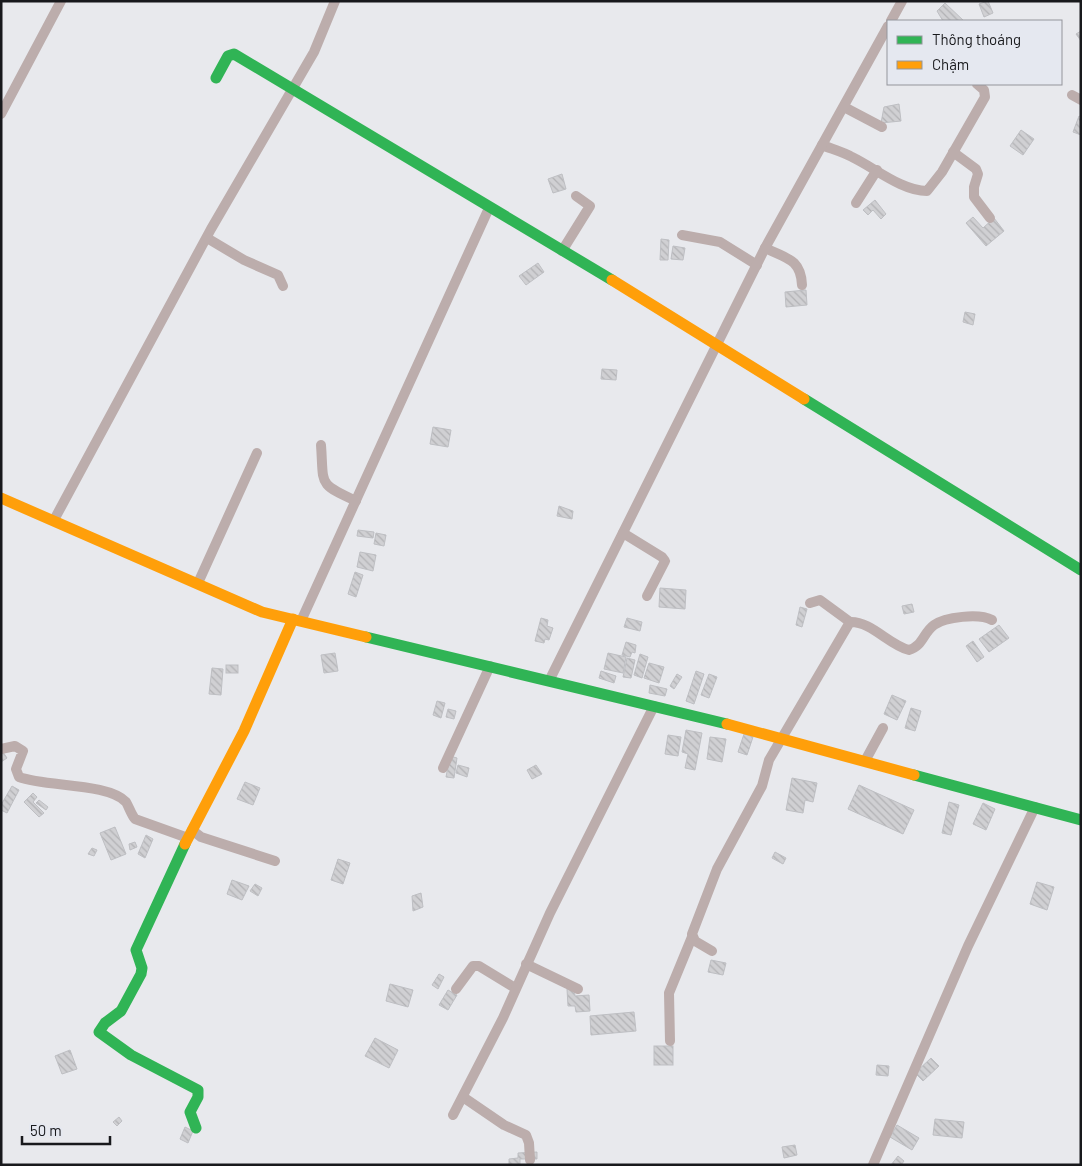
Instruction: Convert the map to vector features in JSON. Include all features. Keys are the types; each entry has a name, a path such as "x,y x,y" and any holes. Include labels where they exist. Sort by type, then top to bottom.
{"street":[{"path":"1,114 61,1"},
{"path":"54,520 207,238 314,52 335,1"},
{"path":"892,20 902,1"},
{"path":"549,681 765,248 822,145 886,38"},
{"path":"216,78 228,56 234,54 562,251 1081,570"},
{"path":"822,145 903,184 920,191 928,190 942,172 985,97 984,90 979,85"},
{"path":"844,107 882,127"},
{"path":"953,152 976,169 978,174 974,187 974,196 990,218"},
{"path":"856,203 877,170"},
{"path":"562,251 590,206 576,196"},
{"path":"196,1128 190,1112 198,1097 198,1090 131,1055 99,1032 105,1023 122,1011 141,974 142,968 136,950 190,834 244,731 356,501 489,208"},
{"path":"682,234 720,242 757,265"},
{"path":"207,238 244,260 278,275 283,286"},
{"path":"765,248 796,263 801,271 802,285"},
{"path":"321,445 322,478 328,488 356,501"},
{"path":"198,583 257,453"},
{"path":"1,498 262,612 654,706 1081,820"},
{"path":"623,533 662,557 665,561 647,596"},
{"path":"810,603 820,600 850,622 859,623 899,647 909,650 920,645 928,631 942,621 975,615 984,616 992,620"},
{"path":"670,1041 669,993 717,869 762,786 769,760 850,622"},
{"path":"443,768 490,666"},
{"path":"453,1115 503,1018 526,964 654,706"},
{"path":"864,761 883,728"},
{"path":"1,749 15,746 23,751 16,769 20,777 54,786 78,786 102,791 126,803 135,819 201,837 275,861"},
{"path":"873,1165 968,946 1034,808"},
{"path":"692,937 712,950"},
{"path":"526,964 578,989"},
{"path":"456,989 468,970 473,966 479,966 515,988"},
{"path":"463,1097 504,1125 526,1135 529,1142 530,1160"}],"building":[{"path":"988,1 993,13 984,17 979,4"},
{"path":"945,3 963,20 942,20 937,11"},
{"path":"1081,31 1081,41 1076,34"},
{"path":"899,104 901,121 881,123 884,107"},
{"path":"1079,116 1081,117 1081,135 1073,132"},
{"path":"1021,130 1034,139 1023,155 1010,146"},
{"path":"562,174 566,189 553,193 548,179"},
{"path":"875,200 886,214 881,219 873,210 868,215 863,210"},
{"path":"973,217 983,228 994,218 1004,231 986,246 966,223"},
{"path":"661,239 669,240 668,260 660,260"},
{"path":"673,246 685,248 683,260 671,259"},
{"path":"538,263 544,272 526,285 519,276"},
{"path":"806,290 807,305 786,307 785,292"},
{"path":"965,312 975,314 973,325 963,322"},
{"path":"602,369 617,370 616,380 601,379"},
{"path":"433,427 451,430 448,447 430,444"},
{"path":"559,506 573,511 572,519 557,516"},
{"path":"358,530 374,532 373,538 357,536"},
{"path":"376,533 386,535 384,546 374,544"},
{"path":"360,552 376,555 373,571 357,567"},
{"path":"355,572 363,575 356,597 348,594"},
{"path":"660,588 686,590 685,609 659,607"},
{"path":"912,604 914,612 904,614 902,606"},
{"path":"800,607 807,609 802,627 796,625"},
{"path":"541,618 548,620 547,626 553,628 549,640 545,639 544,643 535,641"},
{"path":"627,618 642,622 640,631 624,627"},
{"path":"999,625 1009,638 989,652 979,639"},
{"path":"973,641 984,657 977,662 966,646"},
{"path":"626,642 636,645 635,653 632,652 630,657 622,655"},
{"path":"335,653 338,671 324,673 321,655"},
{"path":"608,653 626,657 623,673 604,669"},
{"path":"640,654 648,657 642,678 634,675"},
{"path":"627,658 635,660 631,678 623,677"},
{"path":"649,663 664,667 659,683 644,678"},
{"path":"226,665 238,665 238,673 226,673"},
{"path":"212,668 223,669 221,695 209,694"},
{"path":"601,671 616,676 614,683 599,678"},
{"path":"696,671 704,674 694,704 686,701"},
{"path":"677,674 682,677 674,689 670,686"},
{"path":"709,674 717,677 709,698 701,695"},
{"path":"650,685 667,689 665,696 649,693"},
{"path":"892,695 906,701 897,720 884,714"},
{"path":"437,701 445,703 441,718 433,715"},
{"path":"911,708 921,711 915,731 905,728"},
{"path":"448,709 456,711 454,719 446,717"},
{"path":"686,730 702,733 695,770 685,768 688,754 682,752"},
{"path":"744,734 753,737 747,755 738,752"},
{"path":"668,735 681,737 678,756 665,754"},
{"path":"710,737 726,739 722,762 707,759"},
{"path":"3,752 7,758 1,762 1,753"},
{"path":"450,756 457,758 454,778 446,777"},
{"path":"458,765 469,768 467,777 456,773"},
{"path":"536,765 542,774 532,779 527,770"},
{"path":"792,778 817,783 813,802 805,800 803,813 786,810"},
{"path":"245,782 260,788 253,805 237,799"},
{"path":"859,785 914,810 903,834 848,809"},
{"path":"12,786 19,790 7,813 1,810 1,805"},
{"path":"33,793 37,797 33,802 44,813 39,817 24,802"},
{"path":"39,800 48,807 46,810 36,803"},
{"path":"949,802 959,805 951,835 942,833"},
{"path":"983,803 995,809 986,830 973,824"},
{"path":"115,827 126,854 111,860 100,833"},
{"path":"146,835 153,839 145,858 138,854"},
{"path":"135,842 137,847 130,850 129,844"},
{"path":"92,848 97,850 94,856 88,854"},
{"path":"775,852 786,858 783,864 772,858"},
{"path":"338,859 350,863 343,884 331,880"},
{"path":"232,880 249,886 242,900 227,894"},
{"path":"1037,882 1054,887 1047,910 1030,904"},
{"path":"255,884 262,888 258,896 250,891"},
{"path":"421,893 423,907 413,911 412,896"},
{"path":"711,960 726,963 723,975 708,972"},
{"path":"439,974 444,977 438,989 432,985"},
{"path":"390,984 413,990 408,1007 386,1001"},
{"path":"574,988 575,996 589,995 590,1011 576,1012 575,1006 568,1006 567,989"},
{"path":"448,990 457,995 448,1010 439,1005"},
{"path":"634,1012 636,1031 591,1035 590,1016"},
{"path":"375,1038 398,1050 389,1068 365,1056"},
{"path":"654,1046 673,1046 673,1065 654,1065"},
{"path":"70,1050 77,1069 62,1074 55,1056"},
{"path":"931,1058 939,1066 923,1081 915,1073"},
{"path":"877,1065 889,1066 888,1076 876,1075"},
{"path":"119,1117 122,1121 117,1126 113,1122"},
{"path":"935,1119 964,1122 962,1138 933,1135"},
{"path":"897,1125 919,1138 912,1150 890,1137"},
{"path":"185,1127 193,1131 188,1143 180,1139"},
{"path":"795,1145 797,1155 784,1158 782,1147"},
{"path":"537,1152 537,1159 520,1159 520,1165 509,1165 509,1159 518,1158 518,1153"},
{"path":"898,1156 904,1161 901,1165 891,1165"}],"traffic: fast":[{"path":"216,78 228,56 234,54 612,280"},
{"path":"804,399 1081,570"},
{"path":"366,637 727,724"},
{"path":"914,775 1081,820"},
{"path":"185,844 136,950 142,968 141,974 121,1011 105,1023 99,1032 131,1055 198,1090 198,1097 190,1112 196,1128"}],"traffic: slow":[{"path":"612,280 804,399"},
{"path":"1,498 262,612 366,637"},
{"path":"185,844 244,731 293,619"},
{"path":"727,724 914,775"}]}
